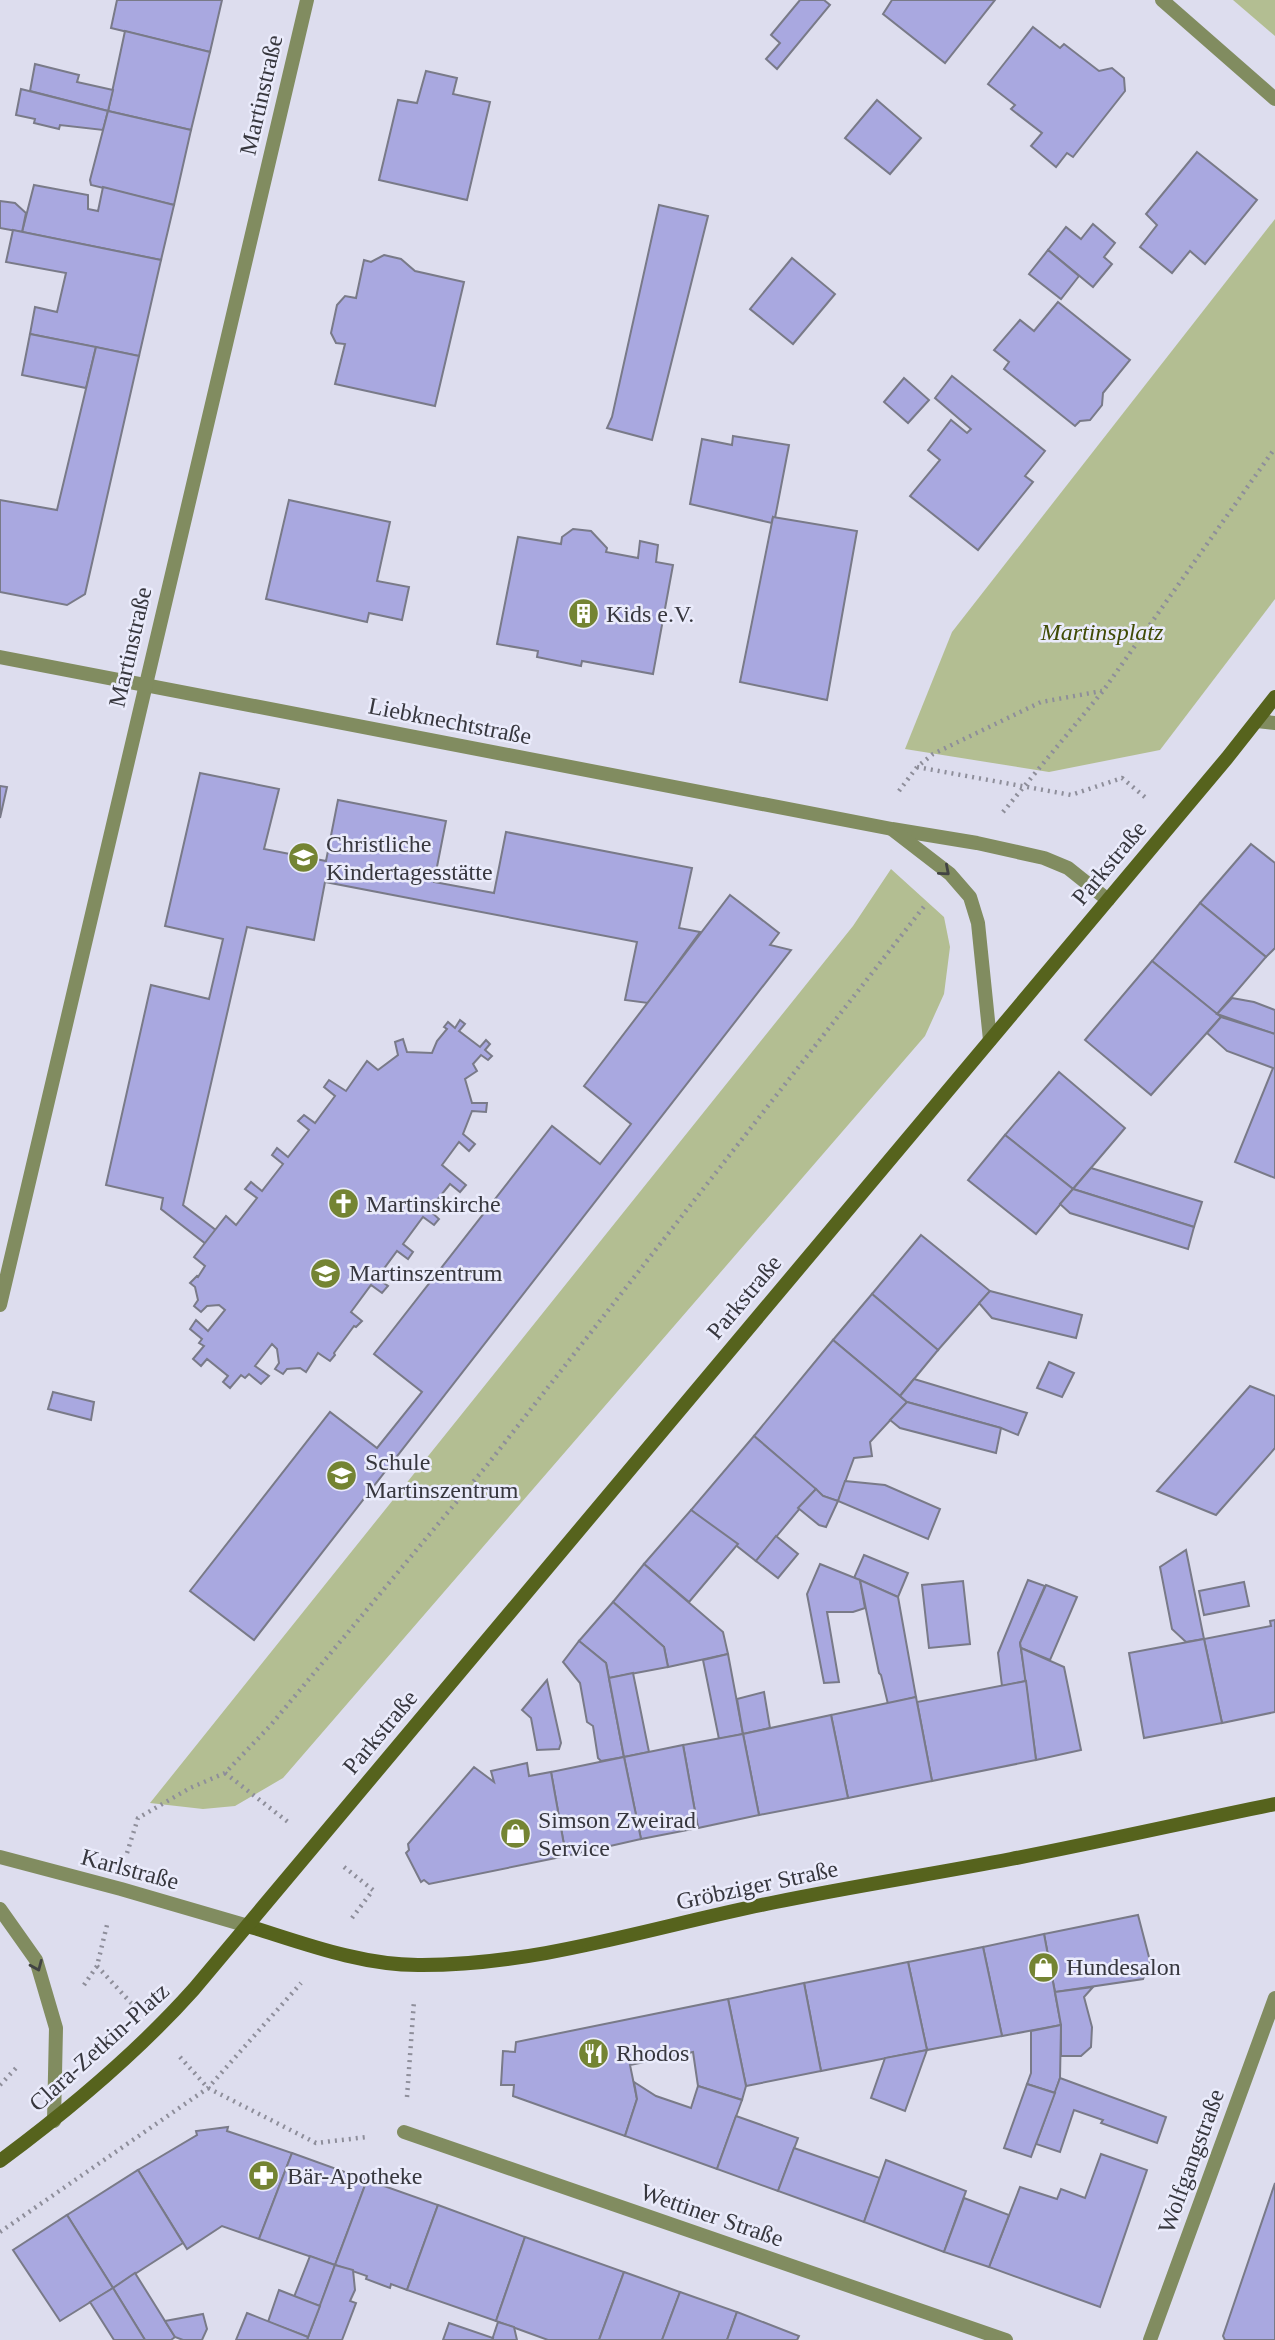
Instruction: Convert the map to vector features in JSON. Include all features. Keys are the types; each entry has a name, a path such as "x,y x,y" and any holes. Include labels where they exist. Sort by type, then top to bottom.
{"main road":[{"name":"Parkstraße","path":"248,1926 1275,697"},
{"name":"Gröbziger Straße","path":"248,1926 328,1951 387,1964 482,1962 554,1951 774,1902 1011,1859 1275,1804"},
{"name":"Clara-Zetkin-Platz","path":"0,2161 54,2121 157,2031 248,1926"}],"street":[{"name":"Martinstraße","path":"0,1305 307,0"},
{"path":"1163,0 1275,99"},
{"name":"Liebknechtstraße","path":"0,657 892,829 977,843 1044,858 1068,869 1108,900"},
{"path":"1257,721 1275,723"},
{"name":"Liebknechtstraße","path":"892,829 950,874 970,897 978,923 990,1040"},
{"name":"Karlstraße","path":"0,1857 248,1926"},
{"path":"0,1909 36,1960 56,2028 54,2121"},
{"name":"Wolfgangstraße","path":"1150,2340 1275,1998"},
{"name":"Wettiner Straße","path":"404,2132 1006,2340"}],"path":[{"path":"977,843 1103,691 1275,448"},
{"path":"873,825 917,767 933,754 1041,702 1103,691"},
{"path":"917,767 1071,795 1122,778 1173,821"},
{"path":"0,2085 56,2028 97,1966 138,1818 190,1788 225,1773 270,1726 488,1464 950,874"},
{"path":"0,2232 208,2088 328,1951 373,1890 225,1773"},
{"path":"97,1966 208,2088 316,2143 404,2132 417,1965"}],"green space":[{"path":"1233,0 1275,0 1275,36"},
{"name":"Martinsplatz","path":"1275,219 1275,599 1160,750 1049,772 905,749 952,632"},
{"path":"891,869 944,917 950,947 944,994 925,1036 283,1778 235,1806 203,1809 150,1803 853,926"}],"building":[{"path":"117,0 222,0 210,52 111,28"},
{"path":"800,0 824,0 830,5 777,69 766,59 780,43 771,35"},
{"path":"892,0 995,0 945,63 883,14"},
{"path":"1033,27 1060,48 1064,44 1099,71 1112,68 1124,78 1125,91 1073,157 1067,153 1056,167 1031,146 1042,133 1011,109 1015,105 988,84"},
{"path":"125,31 210,52 191,130 108,111"},
{"path":"35,64 79,75 77,82 113,90 108,111 30,91"},
{"path":"426,71 457,78 453,94 490,102 467,200 379,180 398,100 417,103"},
{"path":"21,89 108,111 103,130 60,125 59,129 16,115"},
{"path":"877,100 921,138 890,174 845,138"},
{"path":"108,111 191,130 174,205 91,185"},
{"path":"1197,152 1257,200 1205,264 1190,251 1172,273 1140,247 1157,225 1146,214"},
{"path":"34,185 88,195 88,209 98,211 103,187 174,205 161,260 22,232"},
{"path":"0,201 15,203 26,213 22,232 0,228"},
{"path":"659,205 708,216 652,440 607,428 612,417"},
{"path":"1093,224 1115,243 1104,257 1112,264 1093,287 1048,250 1066,227 1081,239"},
{"path":"13,230 161,260 139,356 30,334 35,307 57,312 66,273 6,262"},
{"path":"1048,250 1079,276 1061,299 1029,274"},
{"path":"384,255 401,259 415,271 464,282 435,406 335,384 345,344 336,343 331,333 337,305 345,296 356,298 364,260 371,262"},
{"path":"792,258 835,294 793,344 750,309"},
{"path":"1058,302 1130,360 1103,393 1102,405 1090,420 1080,421 1075,426 1004,369 1009,362 994,350 1020,320 1034,331"},
{"path":"30,334 96,347 86,388 22,375"},
{"path":"96,347 139,356 85,594 67,605 0,592 0,500 57,510"},
{"path":"952,376 1045,451 1025,476 1033,482 978,550 910,496 940,460 928,450 951,420 967,433 971,429 935,398"},
{"path":"904,378 929,400 908,423 884,402"},
{"path":"733,436 789,445 772,523 690,504 702,439 732,445"},
{"path":"289,500 390,522 377,581 409,587 402,620 369,613 367,622 266,599"},
{"path":"773,517 857,531 827,700 740,682"},
{"name":"Kids e.V.","path":"573,529 591,531 607,548 606,552 638,558 640,541 658,545 656,562 673,565 653,674 582,661 581,666 537,657 538,651 497,644 518,537 561,544 562,537"},
{"path":"200,773 279,789 264,849 326,861 338,800 446,821 434,882 494,893 506,832 692,868 679,928 700,932 648,1003 625,1000 637,942 325,882 314,940 247,927 183,1205 217,1231 206,1244 161,1209 163,1198 106,1185 151,985 209,999 223,939 165,926"},
{"path":"0,786 7,787 0,818"},
{"path":"1251,844 1275,863 1275,948 1266,957 1200,903"},
{"path":"730,895 779,933 770,945 791,950 254,1640 190,1591 330,1412 377,1448 422,1392 374,1354 552,1126 600,1164 631,1124 584,1086"},
{"path":"1200,903 1266,957 1217,1014 1152,961"},
{"path":"1152,961 1221,1017 1151,1095 1085,1040"},
{"path":"1232,998 1275,1010 1275,1034 1217,1014"},
{"path":"1221,1017 1275,1034 1275,1178 1235,1162 1273,1068 1227,1051 1207,1033"},
{"name":"Martinskirche","path":"460,1020 465,1024 459,1031 480,1047 486,1040 490,1044 485,1050 492,1056 488,1060 481,1055 473,1064 477,1071 465,1079 472,1103 487,1103 486,1112 472,1111 463,1134 475,1144 469,1151 459,1142 442,1165 466,1185 460,1192 450,1184 429,1210 439,1219 434,1225 423,1217 403,1244 413,1252 408,1259 397,1251 377,1278 388,1286 382,1293 371,1285 351,1312 362,1321 354,1326 330,1361 318,1353 306,1372 300,1368 287,1369 283,1374 275,1369 279,1363 277,1349 272,1344 255,1366 269,1376 261,1384 249,1374 245,1378 241,1375 230,1388 223,1382 228,1376 207,1359 201,1366 193,1359 204,1346 199,1343 202,1339 190,1329 196,1320 208,1331 225,1310 219,1305 207,1306 201,1312 194,1306 198,1300 195,1287 190,1283 205,1266 194,1257 226,1216 236,1225 257,1198 245,1189 251,1182 262,1191 283,1164 272,1155 277,1148 288,1157 309,1130 298,1121 304,1115 315,1123 335,1096 324,1087 329,1080 346,1091 367,1061 378,1070 398,1055 395,1042 403,1039 407,1052 432,1053 437,1041 447,1029 444,1027 448,1022 455,1028"},
{"path":"1059,1072 1125,1128 1073,1189 1005,1135"},
{"path":"1005,1135 1073,1189 1036,1234 968,1180"},
{"path":"1091,1168 1202,1202 1194,1227 1073,1189"},
{"path":"1073,1189 1194,1227 1188,1249 1070,1213 1060,1204"},
{"path":"921,1235 990,1291 938,1350 872,1294"},
{"path":"990,1291 1082,1315 1076,1338 992,1318 979,1303"},
{"path":"872,1294 938,1350 900,1396 833,1340"},
{"path":"833,1340 907,1402 870,1442 872,1456 854,1458 838,1501 823,1496 754,1436"},
{"path":"1049,1362 1074,1373 1062,1397 1037,1388"},
{"path":"914,1379 1027,1413 1018,1435 907,1402 900,1396"},
{"path":"1250,1386 1275,1396 1275,1448 1216,1515 1157,1491"},
{"path":"53,1392 94,1402 91,1420 48,1409"},
{"path":"907,1402 1001,1428 996,1453 900,1428 890,1420"},
{"path":"754,1436 816,1489 756,1561 691,1510"},
{"path":"845,1481 885,1485 940,1509 928,1539 838,1501"},
{"path":"816,1489 823,1496 838,1501 826,1527 819,1525 798,1508"},
{"path":"691,1510 738,1544 689,1602 644,1564"},
{"path":"776,1536 798,1554 778,1578 756,1561"},
{"path":"1186,1550 1204,1639 1186,1642 1172,1629 1160,1567"},
{"path":"864,1555 908,1573 898,1597 854,1578"},
{"path":"644,1564 723,1632 728,1654 668,1667 664,1647 613,1602"},
{"path":"820,1564 860,1580 865,1608 853,1612 827,1612 839,1682 824,1683 807,1594"},
{"path":"860,1580 898,1597 916,1697 888,1704"},
{"path":"1028,1580 1045,1586 1020,1643 1026,1681 1002,1686 998,1653"},
{"path":"963,1581 970,1644 929,1648 922,1585"},
{"path":"1244,1582 1249,1606 1204,1615 1199,1591"},
{"path":"1046,1585 1077,1597 1050,1660 1021,1648 1020,1643"},
{"path":"613,1602 664,1647 668,1667 609,1678 606,1663 579,1641"},
{"path":"1275,1620 1275,1712 1222,1723 1204,1639 1271,1626 1270,1621"},
{"path":"1204,1639 1222,1723 1144,1738 1129,1653"},
{"path":"579,1641 606,1663 624,1757 601,1761 598,1758 593,1726 587,1722 580,1683 563,1662"},
{"path":"1021,1648 1064,1667 1081,1750 1036,1760"},
{"path":"728,1654 743,1734 719,1739 703,1660"},
{"path":"633,1673 649,1752 624,1757 609,1678"},
{"path":"547,1680 561,1743 559,1749 537,1750 531,1718 522,1710"},
{"path":"1026,1681 1036,1760 932,1781 917,1702"},
{"path":"764,1692 770,1728 743,1734 737,1699"},
{"path":"916,1697 932,1781 848,1798 831,1715"},
{"path":"831,1715 848,1798 759,1815 743,1734"},
{"path":"743,1734 759,1815 698,1828 683,1745"},
{"path":"683,1745 698,1828 641,1839 624,1757"},
{"path":"624,1757 641,1839 566,1856 551,1772"},
{"path":"527,1763 529,1776 551,1772 566,1856 429,1884 424,1880 421,1882 406,1853 409,1850 408,1844 474,1767 494,1782 491,1771"},
{"path":"1138,1915 1150,1961 1143,1979 1055,1992 1044,1934"},
{"path":"1044,1934 1061,2025 1002,2036 983,1947"},
{"path":"983,1947 1002,2036 927,2050 908,1962"},
{"path":"908,1962 927,2050 821,2071 804,1983"},
{"path":"804,1983 821,2071 746,2086 728,1999"},
{"path":"1093,1987 1084,1997 1092,2027 1091,2047 1081,2056 1061,2056 1061,2025 1055,1992"},
{"path":"728,1999 746,2086 742,2100 698,2086 693,2052 630,2065 637,2099 625,2136 513,2096 514,2085 501,2085 503,2051 515,2052 516,2042"},
{"path":"1061,2025 1060,2078 1055,2093 1027,2084 1031,2073 1031,2031"},
{"path":"927,2050 905,2111 871,2098 885,2058"},
{"path":"1060,2078 1166,2117 1157,2143 1101,2123 1103,2120 1074,2110 1060,2152 1036,2144"},
{"path":"634,2082 656,2096 691,2108 698,2086 742,2100 717,2169 625,2136 637,2099"},
{"path":"1027,2084 1055,2093 1031,2157 1004,2148"},
{"path":"736,2116 798,2138 778,2191 717,2169"},
{"path":"228,2127 227,2131 292,2153 259,2239 222,2226 187,2249 138,2170 197,2135 196,2131"},
{"path":"794,2148 880,2178 864,2222 778,2191"},
{"path":"292,2153 367,2180 335,2265 259,2239"},
{"path":"1101,2154 1147,2170 1100,2307 989,2267 1020,2187 1057,2199 1061,2189 1085,2198"},
{"path":"886,2160 966,2191 944,2252 864,2222"},
{"path":"138,2170 183,2243 113,2288 67,2215"},
{"path":"367,2180 438,2205 407,2290 391,2284 390,2288 366,2279 367,2276 335,2265"},
{"path":"1275,2183 1275,2340 1225,2340 1223,2336"},
{"path":"964,2198 1009,2215 989,2267 944,2252"},
{"path":"438,2205 525,2237 496,2321 407,2290"},
{"path":"67,2215 113,2288 60,2321 13,2250"},
{"path":"525,2237 624,2272 599,2340 548,2340 496,2321"},
{"path":"310,2256 335,2265 320,2306 294,2297"},
{"path":"335,2265 353,2270 355,2290 350,2301 356,2303 342,2340 307,2340"},
{"path":"624,2272 680,2292 662,2340 599,2340"},
{"path":"135,2273 175,2337 171,2340 145,2340 113,2288"},
{"path":"113,2288 145,2340 114,2340 90,2302"},
{"path":"279,2290 320,2306 308,2337 268,2322"},
{"path":"680,2292 737,2312 727,2340 662,2340"},
{"path":"737,2312 799,2336 797,2340 727,2340"},
{"path":"247,2313 308,2337 307,2340 236,2340"},
{"path":"203,2314 207,2329 202,2340 175,2337 165,2321"},
{"path":"498,2322 514,2327 517,2340 492,2340"},
{"path":"449,2323 493,2338 443,2340"}],"place":[{"name":"Kids e.V.","path":"583,614"},
{"name":"Christliche Kindertagesstätte","path":"303,858"},
{"name":"Martinskirche","path":"343,1204"},
{"name":"Martinszentrum","path":"326,1273"},
{"name":"Schule Martinszentrum","path":"342,1476"},
{"name":"Simson Zweirad Service","path":"515,1834"},
{"name":"Hundesalon","path":"1043,1967"},
{"name":"Rhodos","path":"593,2053"},
{"name":"Bär-Apotheke","path":"264,2176"}]}
